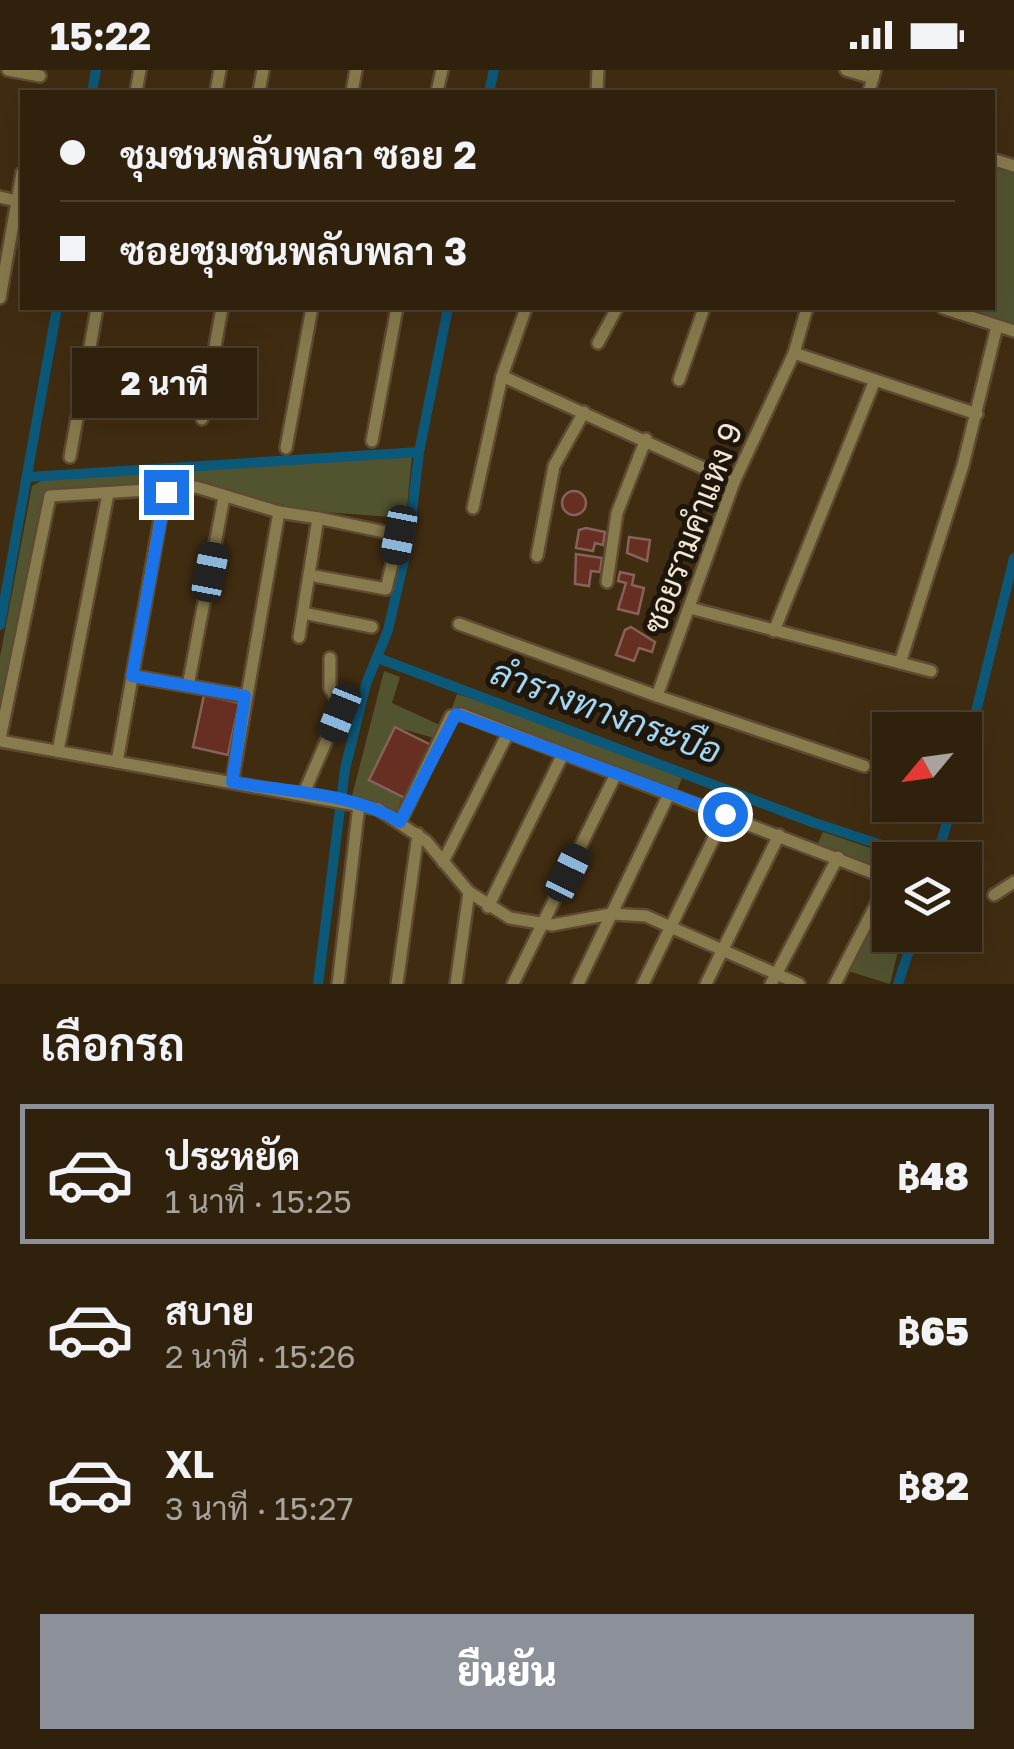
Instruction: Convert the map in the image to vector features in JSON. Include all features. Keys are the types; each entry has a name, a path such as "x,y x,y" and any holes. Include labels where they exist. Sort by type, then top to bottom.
{"street":[{"path":"8,70 41,73"},
{"path":"846,70 874,74"},
{"path":"0,298 20,184"},
{"path":"0,198 17,201"},
{"path":"70,457 97,310"},
{"path":"202,420 222,310"},
{"path":"286,448 312,310"},
{"path":"372,441 397,310"},
{"path":"473,508 502,376 525,310"},
{"path":"598,343 616,310"},
{"path":"679,380 703,310"},
{"name":"ซอยรามคำแหง 9","path":"657,696 734,482 794,353 807,310"},
{"path":"949,310 1014,331"},
{"path":"900,663 977,414 997,326"},
{"path":"794,353 977,414"},
{"path":"502,376 734,482"},
{"path":"774,631 874,380"},
{"path":"536,556 554,466 584,412"},
{"path":"607,582 617,513 646,439"},
{"path":"309,574 386,589 399,535 278,512 196,487 166,492 55,495 47,504 0,739 360,805 418,834 469,892 510,918 541,924 610,914 646,916 724,948 774,978 799,984"},
{"path":"117,762 166,492"},
{"path":"58,751 108,494"},
{"path":"188,686 224,496"},
{"path":"232,782 278,512"},
{"path":"299,638 318,518"},
{"path":"690,608 931,670"},
{"path":"303,613 372,627"},
{"path":"459,624 864,766"},
{"path":"303,795 341,707 330,688 330,658"},
{"path":"132,676 245,696"},
{"path":"400,822 451,716 461,714 838,857 888,882 835,984"},
{"path":"443,862 508,733"},
{"path":"488,907 564,754"},
{"path":"513,984 616,774"},
{"path":"578,984 670,794"},
{"path":"338,984 360,805"},
{"path":"643,984 725,814"},
{"path":"396,984 418,834"},
{"path":"706,984 779,835"},
{"path":"774,978 838,857"},
{"path":"994,895 1014,882"},
{"path":"456,984 469,892"}],"green space":[{"path":"995,167 1014,173 1014,326 967,310 995,310"},
{"path":"412,456 406,518 309,511 215,488 74,488 45,494 0,719 0,657 32,486 43,480"},
{"path":"384,671 400,677 392,703 442,726 438,739 394,727 368,780 402,798 396,814 351,800"},
{"path":"457,694 521,714 682,778 676,793 452,708"},
{"path":"823,832 872,849 872,864 817,845"},
{"path":"872,919 872,952 898,952 890,984 848,971"}],"building":[{"path":"574,491 583,494 583,512 574,515 565,512 562,503 565,494"},
{"path":"579,530 605,532 603,545 595,543 593,551 576,548"},
{"path":"629,537 650,540 647,561 627,553"},
{"path":"576,554 602,558 600,572 591,571 589,586 575,584"},
{"path":"620,572 634,575 632,585 644,588 638,614 618,609 626,583 618,581"},
{"path":"631,627 655,642 652,652 639,648 634,661 616,655 625,630"},
{"path":"204,695 239,703 228,755 193,747"},
{"path":"395,727 431,745 405,798 369,780"}],"waterway":[{"path":"92,90 96,70"},
{"path":"489,90 494,70"},
{"path":"0,625 57,310"},
{"path":"318,984 345,769 366,684 388,630 409,538 419,452 448,310"},
{"path":"29,477 419,452"},
{"path":"976,712 1014,558"},
{"name":"ลำรางทางกระบือ","path":"378,658 873,842"},
{"path":"941,842 947,822"},
{"path":"898,984 908,952"}],"route":[{"path":"166,492 132,676 245,696 232,782 345,801 378,809 400,822 451,716 461,714 725,814"}]}
